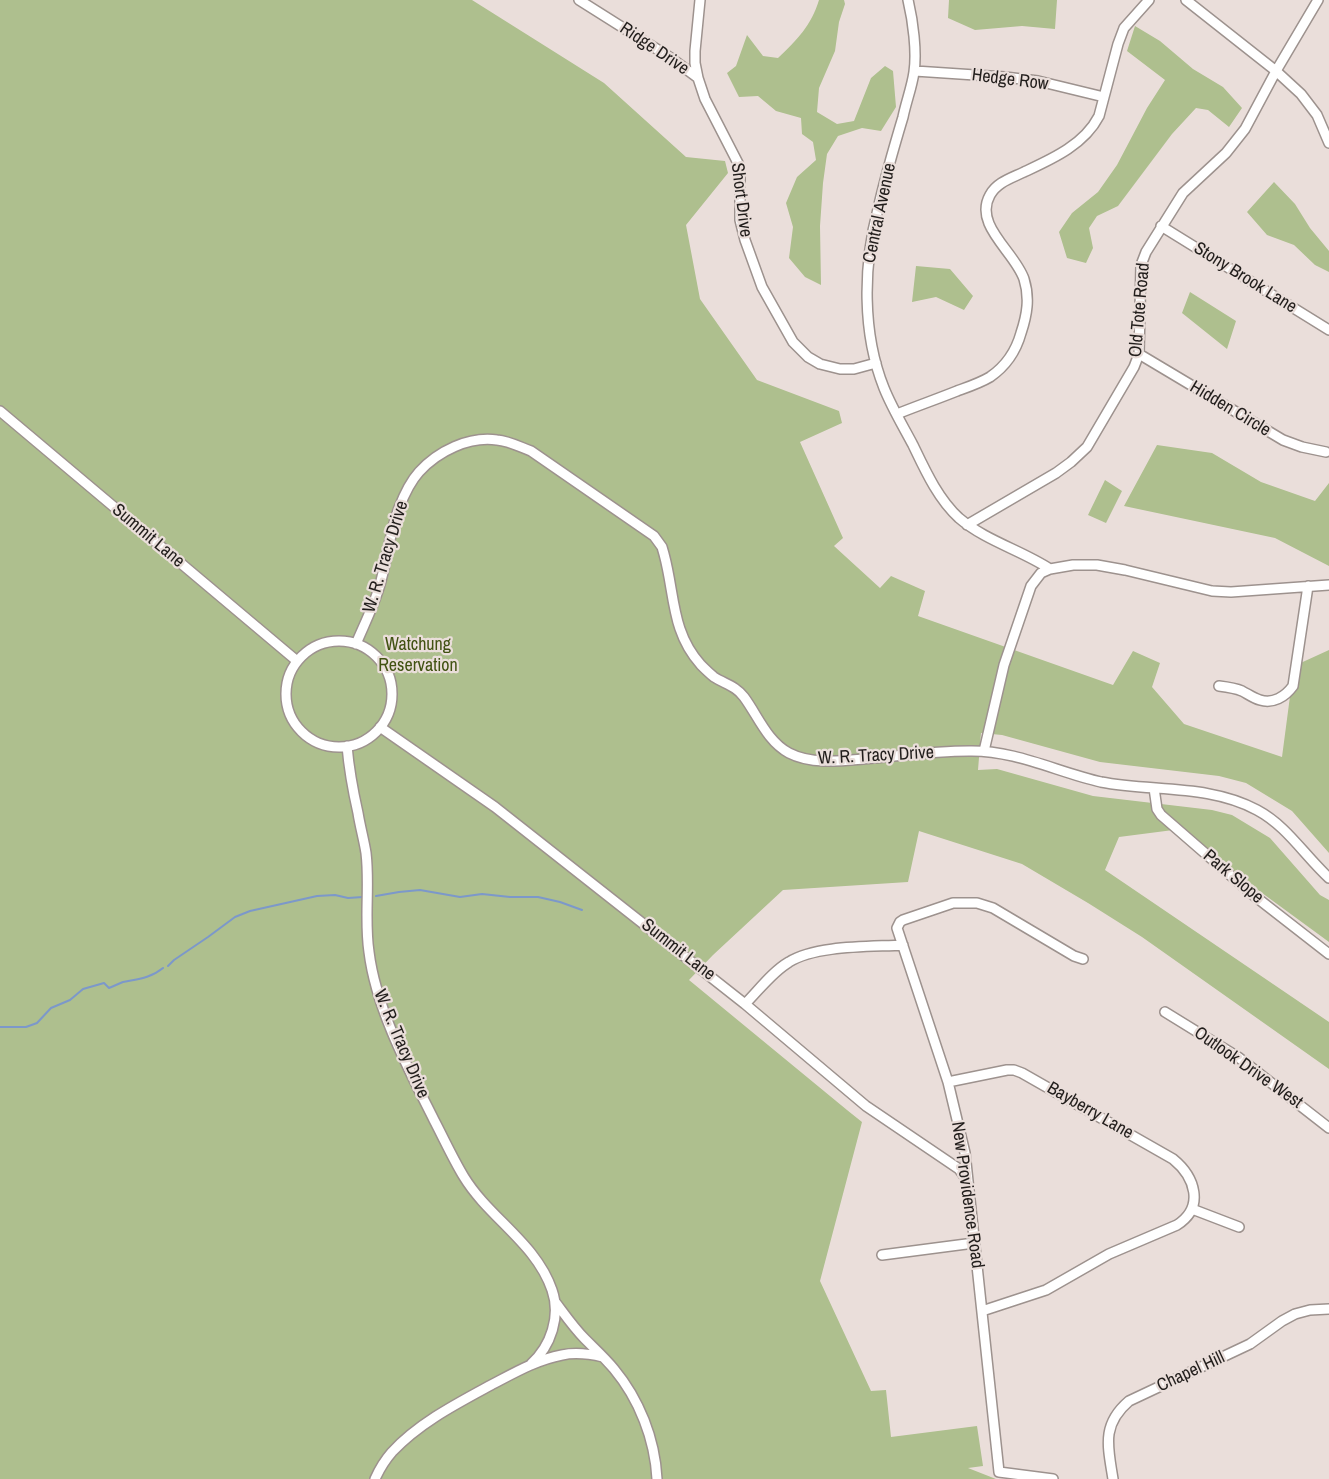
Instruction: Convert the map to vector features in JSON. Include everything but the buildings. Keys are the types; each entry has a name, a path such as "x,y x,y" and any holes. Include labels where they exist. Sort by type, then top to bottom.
{"street":[{"name":"Ridge Drive","path":"579,0 671,58 698,78"},
{"name":"Short Drive","path":"700,0 695,51 698,78 705,99 740,167 740,220 762,287 788,334 802,352 814,361 826,366 847,369 876,363"},
{"name":"Central Avenue","path":"908,0 914,39 915,71 877,210 869,255 867,297 869,328 876,363 884,388 926,472 957,516 982,534 1050,569"},
{"path":"897,414 985,380 998,371 1014,352 1026,317 1027,294 1019,267 990,228 986,207 988,201 994,189 1000,184 1076,144 1094,126 1099,116 1124,28 1149,0"},
{"path":"1185,0 1276,70 1301,94 1317,115 1329,143"},
{"name":"Old Tote Road","path":"968,525 1056,473 1087,447 1134,367 1139,354 1141,265 1146,252 1183,194 1226,153 1245,129 1276,70 1318,0"},
{"name":"Hedge Row","path":"915,71 1038,81 1104,97"},
{"name":"Stony Brook Lane","path":"1161,226 1329,330"},
{"name":"Hidden Circle","path":"1139,354 1283,440 1326,452"},
{"name":"Summit Lane","path":"0,411 297,662"},
{"name":"W. R. Tracy Drive","path":"356,644 379,587 395,518 410,485 420,471 438,456 471,441 499,440 531,452 654,536 664,555 678,624 688,648 709,672 739,691 769,735 782,748 798,756 827,760 984,751 1034,762 1100,782 1214,795 1237,801 1275,821 1329,878"},
{"path":"984,751 1002,672 1031,586 1041,573 1050,569 1084,564 1110,567 1221,592 1329,585"},
{"path":"1219,686 1235,689 1265,701 1277,699 1289,691 1293,686 1308,586"},
{"path":"340,640 356,644 371,652 382,664 390,679 392,696 388,712 380,727 359,743 329,746 312,740 298,728 289,712 286,695 288,677 297,662 309,650 324,643 340,640"},
{"name":"Summit Lane","path":"380,727 495,807 745,1004 866,1106 959,1169 968,1182"},
{"name":"W. R. Tracy Drive","path":"347,746 349,768 366,850 369,953 378,993 390,1026 464,1178 489,1210 530,1251 548,1280 556,1303 584,1338 622,1379 638,1406 647,1428 657,1479"},
{"name":"Park Slope","path":"1154,788 1157,809 1161,815 1252,894 1329,954"},
{"name":"New Providence Road","path":"1053,1479 999,1472 965,1153 948,1082 898,932 898,925 903,920 936,907 953,903 976,903 993,908 1074,956 1083,959"},
{"path":"745,1004 783,966 804,954 820,950 903,945"},
{"name":"Outlook Drive West","path":"1164,1012 1239,1057 1329,1128"},
{"name":"Bayberry Lane","path":"948,1082 1007,1070 1022,1073 1173,1159 1185,1170 1191,1182 1195,1196 1192,1209"},
{"path":"982,1311 1046,1290 1129,1244 1177,1225 1192,1209 1239,1227"},
{"path":"882,1255 974,1243"},
{"path":"531,1364 539,1356 550,1336 554,1325 556,1303"},
{"name":"Chapel Hill","path":"1113,1479 1108,1448 1109,1429 1115,1416 1129,1401 1250,1344 1295,1314 1329,1309"},
{"path":"375,1479 392,1452 421,1426 531,1364 575,1353 603,1357"}],"green space":[{"name":"Watchung Reservation","path":"0,0 472,0 604,83 686,157 725,161 728,173 686,225 700,299 757,380 839,411 842,423 800,442 843,538 834,546 880,588 891,576 925,591 918,616 1113,685 1133,651 1160,663 1152,687 1184,724 1282,757 1294,666 1329,650 1329,853 1292,811 1246,783 1219,776 1100,762 1002,735 981,733 978,770 997,769 1093,796 1212,810 1232,815 1270,838 1320,895 1329,900 1329,942 1232,871 1181,829 1119,837 1105,870 1329,1022 1329,1069 1142,937 1022,864 919,831 908,882 783,890 689,980 862,1122 820,1281 871,1391 886,1390 891,1437 977,1426 983,1466 968,1468 996,1479 0,1479"},
{"path":"819,0 844,0 845,4 839,22 835,51 819,88 817,112 837,124 854,121 871,78 885,66 893,71 896,107 881,131 862,128 838,136 827,154 820,226 821,285 805,277 789,258 793,227 786,203 797,177 816,160 813,142 802,134 801,118 776,111 758,96 739,97 727,73 736,66 747,35 763,56 778,58 803,32"},
{"path":"949,0 1057,0 1055,29 1022,26 975,30 948,18"},
{"path":"1135,26 1160,41 1193,69 1223,87 1242,108 1229,127 1208,110 1196,108 1172,134 1118,206 1097,216 1089,228 1093,248 1086,263 1067,258 1059,232 1072,213 1098,192 1117,165 1147,108 1165,80 1127,51"},
{"path":"1274,182 1295,204 1310,228 1329,251 1329,272 1315,265 1294,245 1267,235 1247,212"},
{"path":"916,266 950,269 973,296 964,310 936,297 912,302"},
{"path":"1190,292 1236,321 1227,349 1182,313"},
{"path":"1157,445 1212,453 1261,482 1315,501 1329,483 1329,566 1275,538 1124,506"},
{"path":"1105,480 1122,491 1106,523 1088,515"}],"waterway":[{"path":"376,896 420,890 460,897 482,894 538,897 582,910"},
{"path":"168,966 235,917 250,911 317,896 363,897"},
{"path":"0,1027 26,1027 37,1023 51,1008 70,1000 83,989 104,983 109,988 149,976 163,968"}]}
